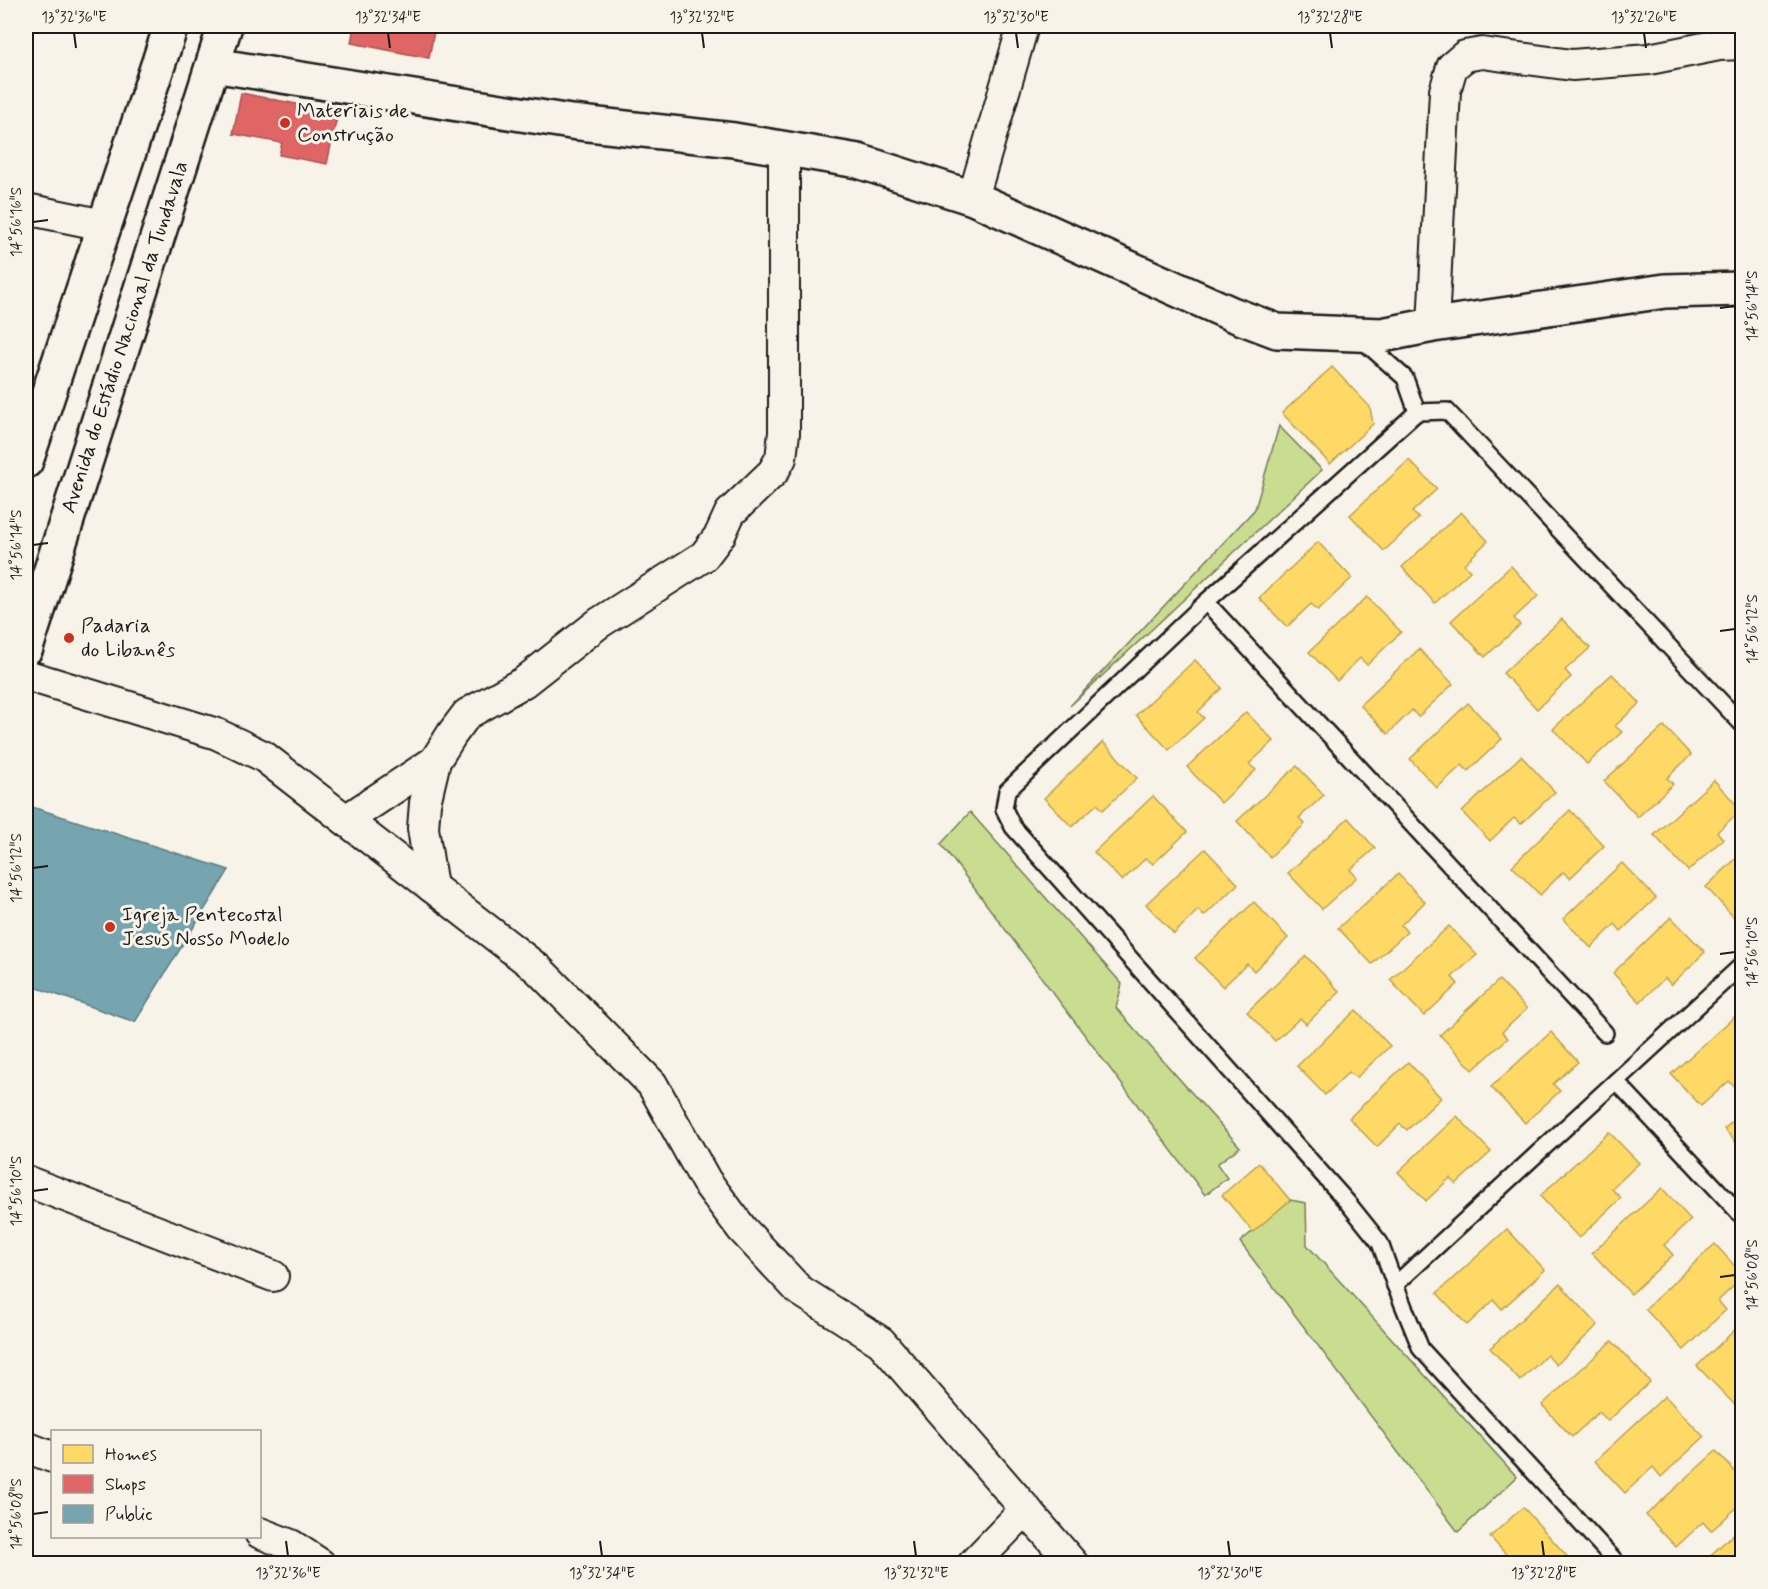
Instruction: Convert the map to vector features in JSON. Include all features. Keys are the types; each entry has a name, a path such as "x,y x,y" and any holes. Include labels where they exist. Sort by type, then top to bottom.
{"street":[{"path":"26,461 171,26"},
{"name":"Avenida do Estádio Nacional da Tundavala","path":"26,648 225,26"},
{"path":"973,198 1023,26"},
{"path":"1433,325 1445,92 1452,67 1465,56 1482,53 1572,65 1649,59 1719,45 1743,44"},
{"path":"213,65 571,122 734,140 858,161 973,198 1232,314 1277,331 1382,335 1433,325 1665,291 1743,289"},
{"path":"432,887 423,828 425,803 435,761 467,714 524,682 599,622 704,556 720,535 730,513 773,472 781,458 784,433 784,148"},
{"path":"26,209 104,225"},
{"path":"26,675 217,734 262,756 538,969 652,1084 706,1181 742,1229 799,1290 881,1342 1073,1563"},
{"path":"346,820 435,761"},
{"path":"26,1181 273,1276"},
{"path":"26,1447 51,1456"},
{"path":"973,1563 1026,1509"},
{"path":"261,1533 291,1545 320,1563"}],"lane":[{"path":"1356,335 1405,378 1417,412"},
{"path":"1618,1563 1421,1349 1380,1243 1348,1203 1013,826 1004,808 1007,791 1206,602 1417,412 1447,411 1743,724"},
{"path":"1206,602 1605,1033"},
{"path":"1395,1285 1743,964"},
{"path":"1616,1081 1743,1216"}],"green space":[{"path":"1279,426 1322,470 1070,706 1255,509"},
{"path":"970,812 1122,984 1116,1008 1240,1147 1217,1164 1227,1178 1205,1195 941,844"},
{"path":"1290,1200 1306,1203 1307,1245 1517,1477 1458,1532 1240,1242"}],"building: Homes":[{"path":"1332,367 1370,407 1373,424 1330,464 1282,413"},
{"path":"1409,460 1437,489 1412,512 1419,518 1384,551 1350,515"},
{"path":"1461,512 1488,541 1464,564 1470,571 1435,603 1402,567"},
{"path":"1318,542 1352,578 1318,610 1311,604 1287,627 1259,598"},
{"path":"1511,566 1538,596 1514,618 1520,625 1485,657 1451,621"},
{"path":"1367,597 1401,632 1367,665 1360,658 1337,681 1309,652"},
{"path":"1562,619 1590,648 1565,670 1571,677 1537,709 1503,673"},
{"path":"1419,649 1453,684 1418,717 1412,710 1388,734 1360,705"},
{"path":"1195,660 1222,688 1198,712 1204,718 1169,750 1136,715"},
{"path":"1612,674 1640,703 1615,726 1622,732 1587,764 1553,729"},
{"path":"1468,703 1502,739 1468,771 1462,765 1437,788 1410,759"},
{"path":"1246,712 1274,741 1249,764 1256,770 1221,803 1187,767"},
{"path":"1664,726 1691,755 1667,778 1673,784 1638,817 1604,781"},
{"path":"1103,742 1137,778 1103,810 1097,804 1072,827 1044,798"},
{"path":"1521,756 1555,792 1521,824 1514,818 1490,841 1462,812"},
{"path":"1297,766 1324,795 1299,818 1305,824 1270,857 1237,821"},
{"path":"1714,780 1741,810 1717,832 1723,839 1688,871 1654,835"},
{"path":"1153,796 1187,832 1153,864 1146,858 1122,881 1094,852"},
{"path":"1570,810 1604,846 1570,878 1563,872 1540,895 1512,866"},
{"path":"1348,818 1375,848 1350,870 1357,877 1322,909 1288,873"},
{"path":"1205,849 1238,884 1204,916 1198,910 1174,934 1146,904"},
{"path":"1742,853 1742,920 1739,923 1706,887"},
{"path":"1622,863 1656,898 1621,931 1615,924 1591,948 1563,919"},
{"path":"1398,874 1425,902 1401,925 1407,932 1372,964 1338,928"},
{"path":"1254,902 1288,938 1254,971 1247,964 1223,987 1195,958"},
{"path":"1671,917 1705,952 1671,985 1665,978 1640,1002 1613,973"},
{"path":"1449,926 1477,955 1452,977 1458,984 1424,1016 1390,980"},
{"path":"1306,956 1340,992 1306,1024 1300,1018 1275,1041 1247,1012"},
{"path":"1499,980 1527,1009 1502,1032 1508,1038 1473,1070 1440,1035"},
{"path":"1356,1010 1390,1046 1356,1078 1349,1072 1325,1095 1297,1066"},
{"path":"1742,1010 1742,1085 1737,1090 1729,1081 1701,1106 1671,1074"},
{"path":"1551,1032 1578,1062 1553,1084 1560,1091 1525,1123 1491,1087"},
{"path":"1408,1062 1441,1098 1407,1130 1400,1124 1377,1147 1349,1118"},
{"path":"1742,1113 1742,1149 1724,1129"},
{"path":"1457,1116 1491,1152 1456,1184 1450,1178 1426,1201 1398,1172"},
{"path":"1609,1132 1639,1163 1612,1189 1621,1198 1579,1238 1540,1196"},
{"path":"1259,1163 1290,1200 1253,1232 1222,1195"},
{"path":"1662,1188 1691,1220 1664,1245 1673,1255 1631,1294 1592,1253"},
{"path":"1507,1229 1545,1270 1502,1309 1494,1300 1467,1325 1437,1293"},
{"path":"1715,1244 1742,1274 1742,1278 1718,1301 1726,1310 1684,1350 1645,1309"},
{"path":"1560,1284 1598,1325 1556,1365 1547,1355 1520,1381 1490,1348"},
{"path":"1742,1323 1742,1400 1736,1406 1697,1366"},
{"path":"1612,1341 1650,1382 1608,1421 1599,1412 1572,1437 1542,1405"},
{"path":"1665,1396 1704,1437 1661,1477 1653,1467 1625,1493 1595,1461"},
{"path":"1716,1451 1742,1479 1742,1503 1711,1531 1703,1522 1676,1547 1646,1515"},
{"path":"1523,1507 1574,1564 1515,1564 1490,1537"},
{"path":"1742,1526 1742,1564 1701,1564"}],"building: Shops":[{"path":"354,26 435,26 429,58 351,43"},
{"name":"Materiais de Construção","path":"241,93 338,112 327,164 279,155 282,143 233,134"}],"building: Public":[{"name":"Igreja Pentecostal Jesus Nosso Modelo","path":"26,805 229,870 135,1022 26,984"}],"place":[{"name":"Materiais de Construção","path":"285,123"},
{"name":"Padaria do Libanês","path":"69,638"},
{"name":"Igreja Pentecostal Jesus Nosso Modelo","path":"110,927"}]}
